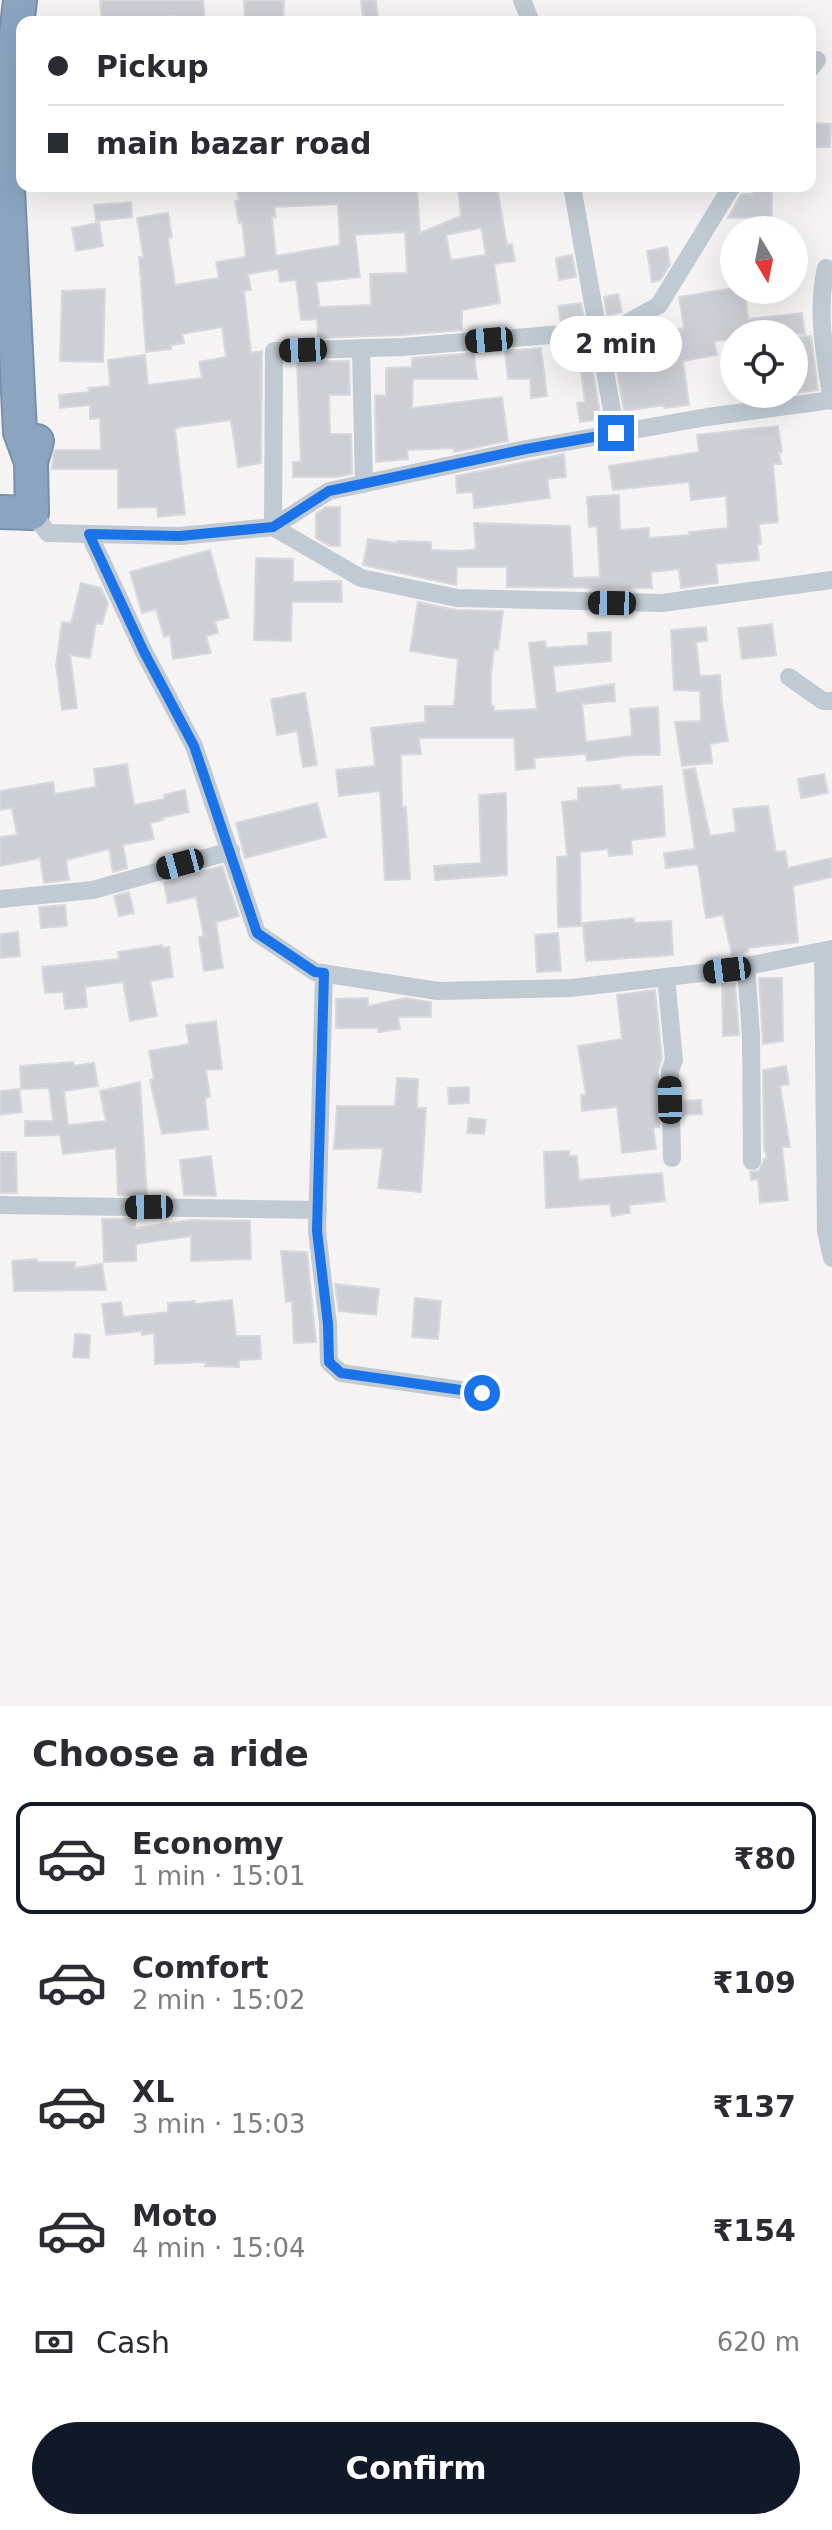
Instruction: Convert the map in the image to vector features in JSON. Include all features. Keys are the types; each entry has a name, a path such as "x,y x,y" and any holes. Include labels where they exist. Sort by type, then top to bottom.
{"highway":[{"path":"16,36 7,169 20,432 31,462"},
{"path":"0,512 32,513 31,462 39,435 25,192"}],"street":[{"path":"573,192 616,433"},
{"path":"273,527 274,351 361,348 622,326 659,305 728,192"},
{"path":"32,513 48,533 180,536 273,527 329,491 526,449 707,417 832,400 821,331 822,286 826,268"},
{"path":"361,348 364,484"},
{"path":"273,527 361,578 457,598 662,603 832,580"},
{"path":"89,534 144,652 194,746 257,933 315,972 438,991 571,988 746,966 827,950 826,1231 832,1258"},
{"path":"789,677 823,701 832,701"},
{"path":"0,899 93,890 231,851"},
{"path":"746,966 751,1036 752,1161"},
{"path":"324,973 317,1231 328,1324 329,1362 341,1373 482,1393"},
{"path":"666,977 674,1060 670,1071 672,1158"},
{"path":"0,1205 318,1210"}],"building":[{"path":"100,0 203,0 204,16 173,16 101,16"},
{"path":"244,0 284,0 283,16 245,16"},
{"path":"361,0 376,0 378,16 363,16"},
{"path":"816,123 831,124 830,147 816,147"},
{"path":"238,192 417,192 420,233 461,216 459,192 498,192 507,245 512,244 515,261 494,264 500,303 462,310 462,330 402,335 318,338 317,319 301,320 296,280 280,282 278,269 248,274 251,290 244,291 251,353 262,351 261,463 238,467 231,420 179,427 175,429 185,514 158,517 157,507 118,508 118,469 52,469 54,450 101,450 100,418 90,419 90,405 60,408 59,395 110,386 108,360 145,355 148,385 202,378 199,362 226,357 222,327 182,334 184,343 171,345 171,349 146,352 139,257 143,257 137,218 168,213 172,237 168,238 175,285 219,278 216,262 246,257 242,222 239,223 235,201 239,200","holes":["338,204 340,245 276,256 272,217 276,217 274,207","481,228 486,255 451,260 446,235","405,232 407,273 370,274 371,305 320,307 316,282 360,277 355,235"]},
{"path":"772,192 772,216 729,216 741,194"},
{"path":"131,202 132,217 96,221 94,205"},
{"path":"99,223 103,246 76,251 72,228"},
{"path":"667,247 670,265 660,280 652,282 647,251"},
{"path":"572,255 576,277 559,280 556,258"},
{"path":"105,289 103,362 60,361 62,291"},
{"path":"720,290 720,304 746,304 748,319 802,313 803,320 720,320 720,340 714,341 717,355 683,361 689,405 624,411 613,347 652,341 651,333 684,328 679,297"},
{"path":"618,294 622,312 607,316 604,297"},
{"path":"581,303 584,320 561,322 558,306"},
{"path":"808,336 811,336 818,390 808,391"},
{"path":"588,343 601,419 580,422 577,403 585,402 580,363 570,365 566,346"},
{"path":"541,348 547,396 531,398 530,379 508,379 505,351"},
{"path":"474,353 477,379 413,379 412,408 502,397 508,441 454,452 454,448 407,450 408,459 376,462 375,395 386,396 386,368 412,367 412,358"},
{"path":"349,361 350,395 329,395 330,434 351,434 352,474 293,477 293,462 301,462 297,362"},
{"path":"778,426 781,464 773,464 778,522 759,524 759,560 716,564 718,583 681,588 679,569 651,572 652,588 507,587 507,567 457,567 456,585 363,565 368,539 397,543 431,542 431,550 460,551 476,549 474,523 570,526 573,578 600,577 597,526 589,527 587,497 619,495 620,530 649,528 649,538 728,528 726,496 691,500 689,482 613,490 609,466 699,452 697,435"},
{"path":"564,454 566,477 547,479 550,498 474,508 473,492 457,493 456,476"},
{"path":"326,507 340,507 340,546 330,546 316,538 316,514"},
{"path":"210,550 229,618 215,621 218,633 206,636 211,653 173,659 170,635 164,637 156,609 142,613 130,572"},
{"path":"256,558 293,559 293,582 341,581 342,602 292,602 291,641 254,640"},
{"path":"81,583 101,588 108,603 102,624 96,623 90,658 70,655 77,708 62,710 56,665 62,622 71,623"},
{"path":"418,602 456,610 503,611 491,674 491,706 494,706 494,711 537,709 529,643 545,641 546,648 588,645 588,633 611,632 611,661 553,666 556,693 614,684 615,701 582,704 586,742 632,736 630,709 658,707 660,755 587,761 586,754 534,758 535,768 516,770 514,738 419,738 421,754 401,755 402,807 406,807 410,879 385,880 380,791 339,796 336,770 375,766 371,728 425,722 425,706 454,706 458,659 410,651"},
{"path":"772,624 776,655 742,659 738,628"},
{"path":"706,627 707,641 696,642 700,676 720,675 728,741 710,744 712,763 682,766 675,722 701,721 700,691 674,690 671,630"},
{"path":"305,693 317,765 303,767 297,731 277,735 271,699"},
{"path":"127,764 134,805 164,799 164,795 185,790 189,812 150,823 154,839 123,845 127,868 113,872 109,849 66,860 69,880 44,883 40,858 0,866 0,837 17,835 12,808 0,810 0,791 53,782 55,794 96,787 94,769"},
{"path":"695,768 710,836 736,832 733,809 768,806 776,852 785,851 788,868 832,858 832,877 793,886 798,942 748,948 748,951 732,955 723,915 706,918 698,864 666,868 664,853 695,849 683,770"},
{"path":"824,774 828,793 801,798 798,779"},
{"path":"620,785 621,790 662,786 665,836 631,840 632,854 609,856 608,849 580,852 581,926 558,927 557,857 567,856 562,802 578,800 578,788"},
{"path":"506,793 507,875 435,880 434,866 481,863 479,795"},
{"path":"317,803 326,837 245,858 236,823"},
{"path":"222,866 239,916 216,922 223,968 204,971 199,937 204,936 196,897 168,903 164,883"},
{"path":"129,892 134,913 119,916 114,896"},
{"path":"65,905 67,926 41,928 39,907"},
{"path":"634,918 634,923 671,921 673,955 586,961 583,923"},
{"path":"18,932 20,956 0,958 0,934"},
{"path":"558,933 561,971 537,972 535,935"},
{"path":"162,945 163,948 169,947 173,977 150,981 157,1016 130,1021 123,982 85,987 87,1007 65,1009 63,992 45,993 42,967 119,959 118,952"},
{"path":"759,978 782,978 783,1041 763,1044"},
{"path":"722,984 735,984 739,1035 723,1036"},
{"path":"655,990 662,1058 658,1071 659,1127 653,1128 656,1149 622,1153 617,1107 582,1111 581,1095 586,1094 578,1046 622,1039 617,995"},
{"path":"368,998 368,1006 406,998 431,1002 431,1017 398,1017 400,1029 378,1032 378,1028 336,1028 336,999"},
{"path":"216,1021 222,1069 206,1070 210,1097 205,1098 208,1129 162,1134 150,1080 154,1079 149,1051 189,1044 186,1025"},
{"path":"73,1062 74,1066 94,1063 98,1086 64,1091 68,1125 106,1121 100,1091 140,1082 147,1195 118,1195 116,1148 63,1154 60,1135 25,1136 25,1121 53,1121 49,1088 21,1089 20,1066"},
{"path":"786,1066 789,1084 780,1086 790,1147 782,1147 788,1200 760,1203 758,1179 751,1180 750,1172 759,1171 764,1159 767,1159 764,1147 763,1070"},
{"path":"397,1078 418,1079 417,1108 426,1108 421,1192 378,1188 383,1148 334,1149 337,1106 395,1106"},
{"path":"469,1087 469,1103 449,1104 448,1088"},
{"path":"19,1089 22,1112 0,1115 0,1091"},
{"path":"701,1100 702,1114 683,1115 683,1101"},
{"path":"469,1118 486,1120 484,1134 467,1133"},
{"path":"569,1151 569,1156 577,1156 579,1180 662,1173 665,1201 629,1205 630,1213 612,1216 610,1204 546,1208 544,1152"},
{"path":"0,1152 16,1152 17,1193 0,1193"},
{"path":"211,1156 216,1196 184,1195 180,1160"},
{"path":"102,1219 135,1219 135,1228 190,1220 250,1221 251,1259 191,1261 191,1236 136,1244 136,1261 104,1262"},
{"path":"281,1251 307,1252 316,1342 294,1343 292,1301 286,1302"},
{"path":"37,1259 37,1262 75,1262 75,1268 102,1264 106,1290 14,1291 12,1261"},
{"path":"335,1284 379,1289 376,1315 339,1311"},
{"path":"415,1298 441,1301 438,1339 412,1337"},
{"path":"232,1300 236,1336 260,1336 261,1359 239,1360 239,1367 205,1366 206,1362 155,1364 154,1333 142,1335 142,1331 106,1335 102,1304 121,1302 123,1317 168,1312 168,1303"},
{"path":"75,1334 90,1335 89,1358 73,1357"}],"route":[{"path":"482,1393 341,1373 329,1362 328,1324 317,1231 324,973 315,972 257,933 194,746 144,652 89,534 180,536 273,527 329,491 616,433"}]}
